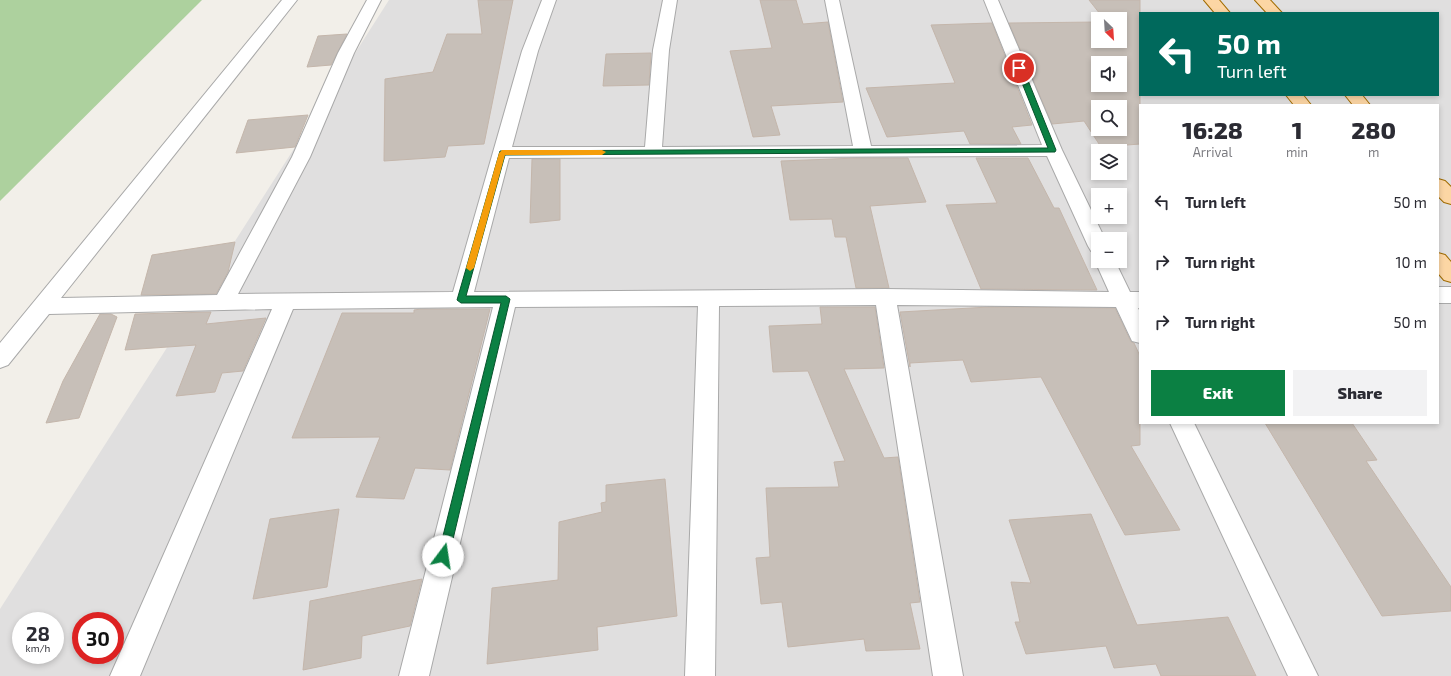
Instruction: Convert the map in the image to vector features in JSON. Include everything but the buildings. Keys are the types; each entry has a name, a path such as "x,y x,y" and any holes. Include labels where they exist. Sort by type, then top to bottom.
{"main road":[{"path":"1211,0 1222,12"},
{"path":"1262,0 1274,12"},
{"path":"1295,96 1302,104"},
{"path":"1354,96 1361,104"},
{"path":"1439,186 1451,198"},
{"path":"1439,261 1451,275"}],"street":[{"path":"0,359 290,0"},
{"path":"223,303 301,157 346,53 374,0"},
{"path":"461,300 530,52 549,0"},
{"path":"653,152 661,50 670,0"},
{"path":"832,0 863,151"},
{"path":"991,0 1053,150 1091,232"},
{"path":"502,153 1053,150"},
{"path":"1110,268 1132,301 1139,331"},
{"path":"1439,295 1451,295"},
{"path":"42,306 286,301 885,297 1132,301"},
{"path":"885,297 948,676"},
{"path":"700,676 709,298"},
{"path":"414,676 506,299"},
{"path":"125,676 286,301"},
{"path":"1182,424 1303,676"}],"shaded area":[{"path":"389,0 1451,0 1451,676 0,676 0,609"}],"green space":[{"path":"0,0 202,0 0,201"}],"slow traffic":[{"path":"470,268 502,153 602,152"}],"route":[{"path":"443,556 506,299 461,300 502,153 1053,150 1019,68"}]}
